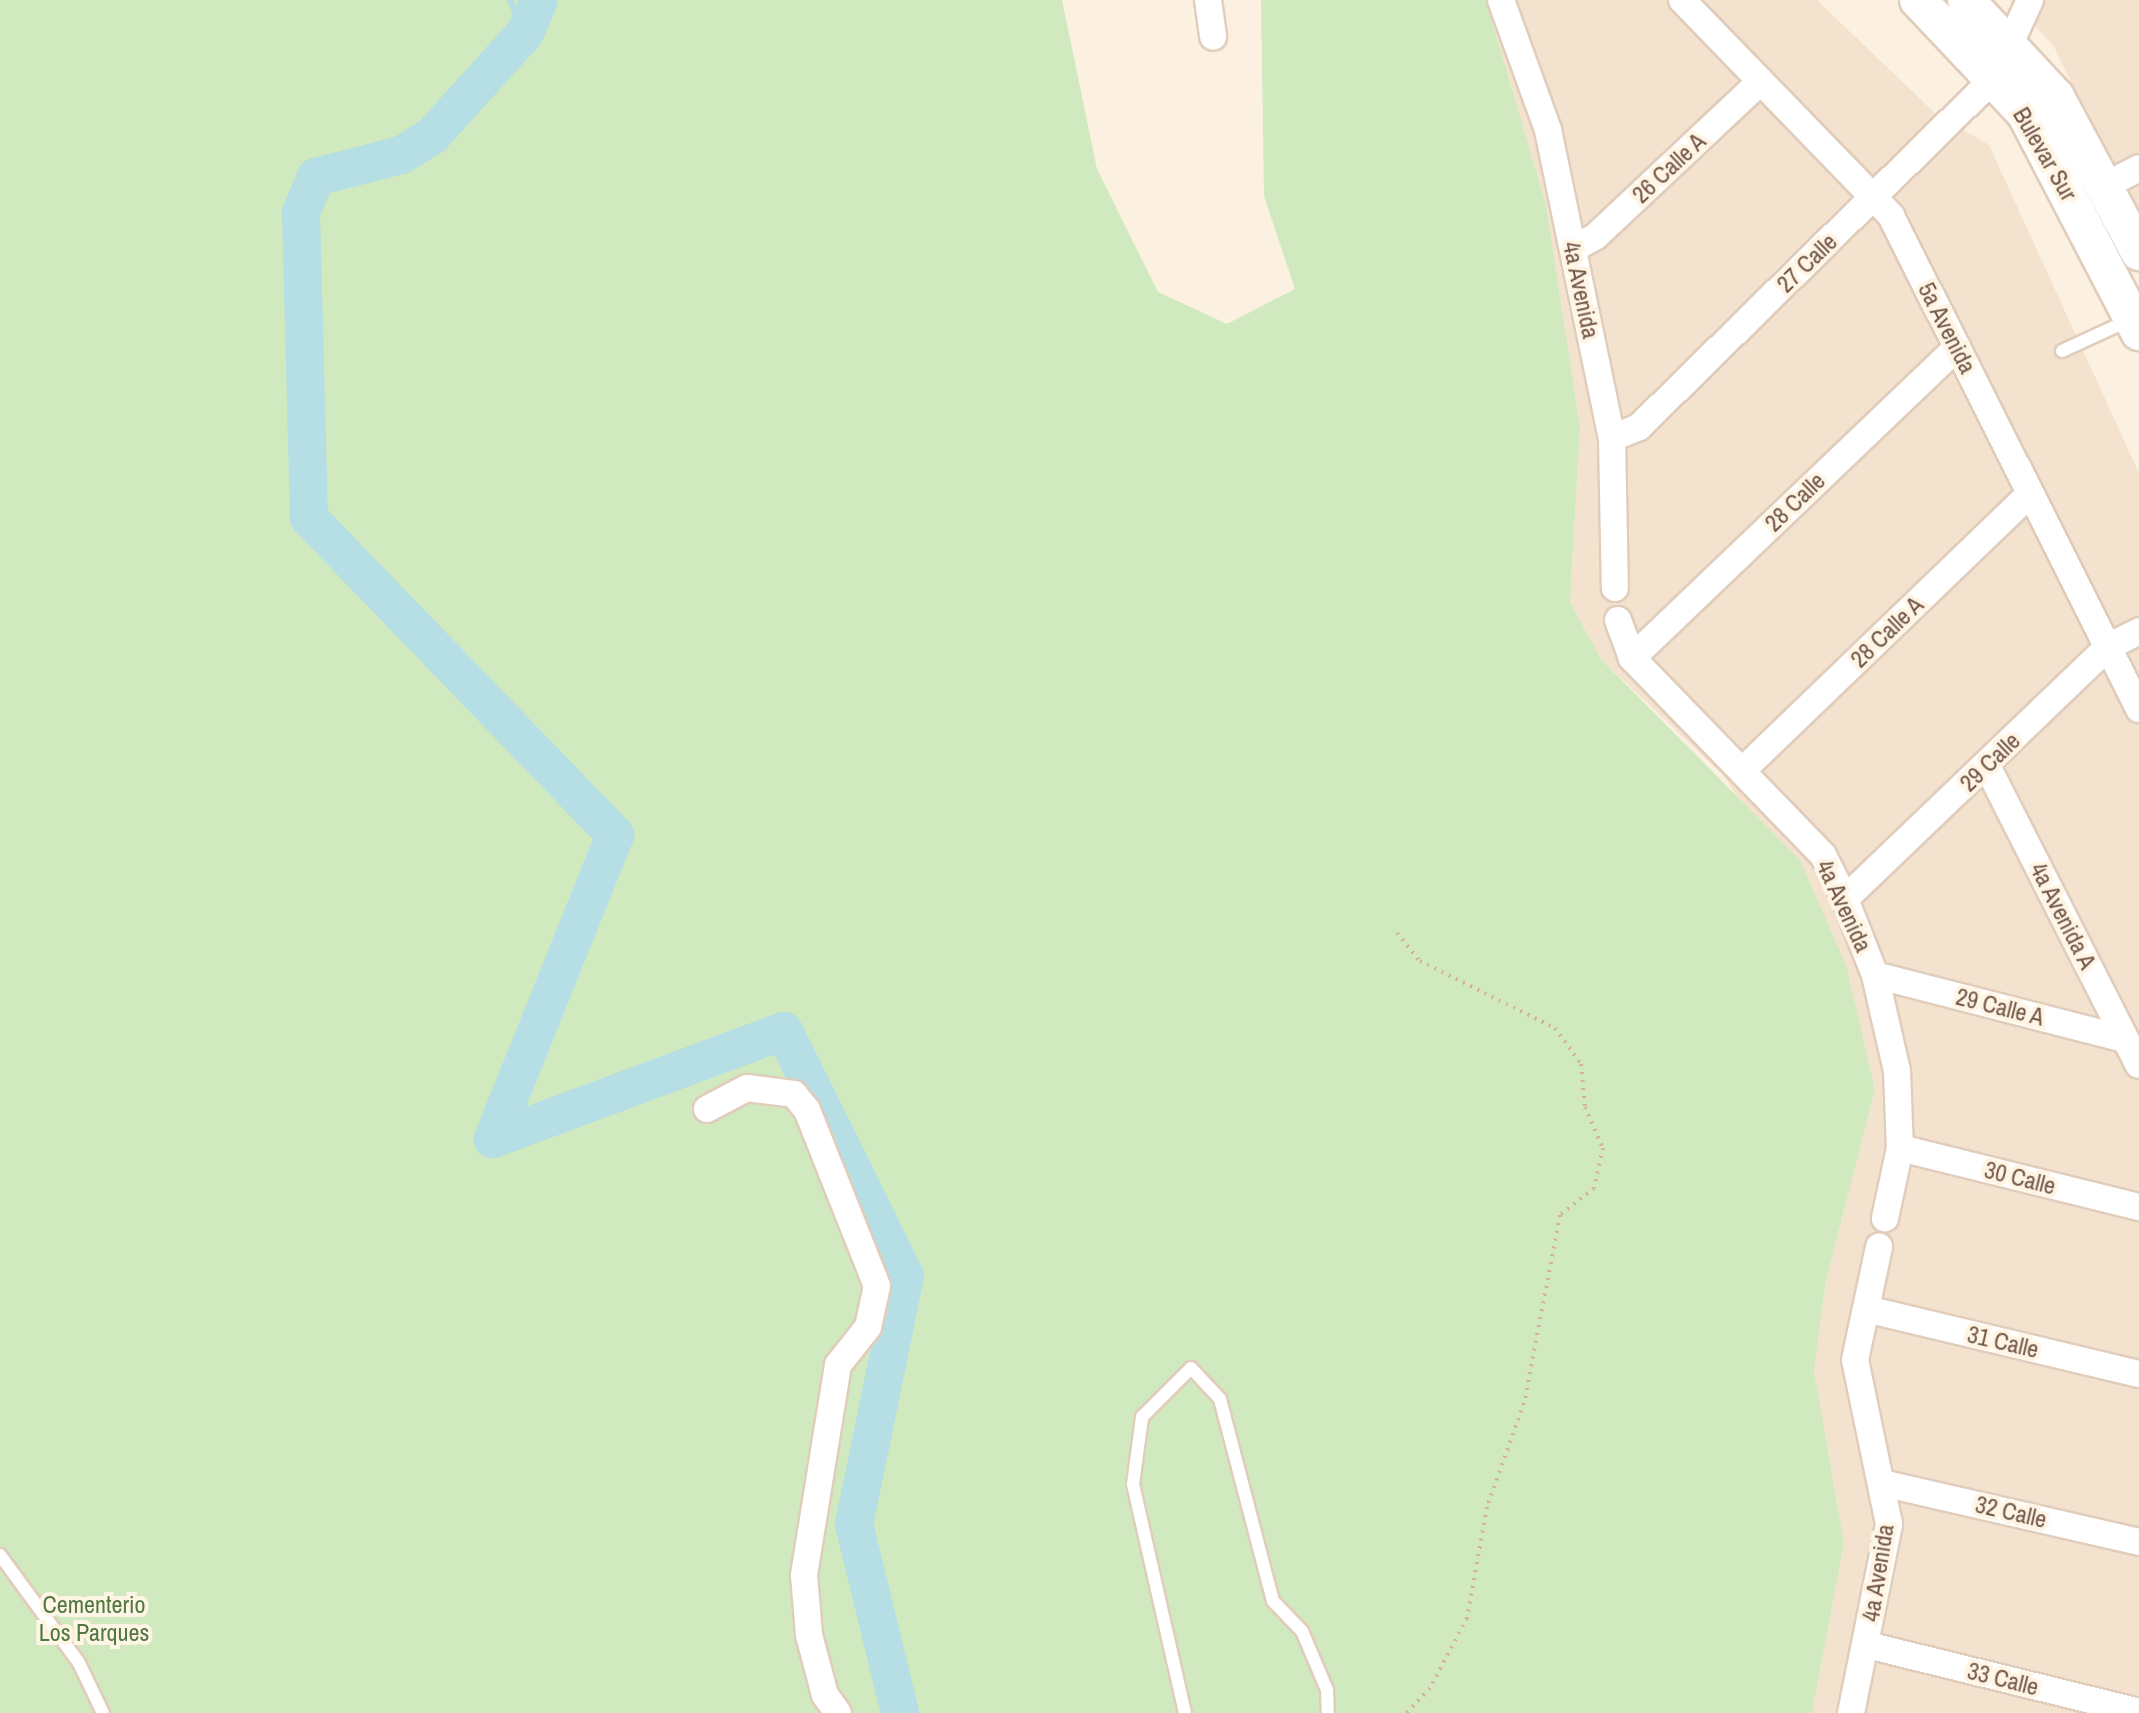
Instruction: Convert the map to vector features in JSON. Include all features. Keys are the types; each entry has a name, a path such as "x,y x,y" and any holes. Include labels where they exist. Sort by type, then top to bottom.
{"main road":[{"name":"Bulevar Sur","path":"1918,0 1994,78 2063,180 2136,325"},
{"name":"Bulevar Sur","path":"1966,0 2056,97 2106,185 2139,252"}],"street":[{"path":"1208,0 1213,37"},
{"name":"4a Avenida","path":"1501,0 1548,130 1612,438 1615,588"},
{"name":"5a Avenida","path":"1682,0 1875,197 1957,347 2139,709"},
{"path":"1994,78 2030,0"},
{"name":"27 Calle","path":"1612,438 1639,427 1994,78"},
{"name":"26 Calle A","path":"1573,249 1596,236 1761,81"},
{"path":"2106,185 2139,168"},
{"name":"28 Calle","path":"1632,658 1957,347"},
{"name":"28 Calle A","path":"1744,769 2030,494"},
{"name":"4a Avenida","path":"1618,620 1632,658 1744,769 1823,855 1845,899 1875,975 1897,1071 1900,1148 1885,1218"},
{"name":"29 Calle","path":"1845,899 2108,647 2139,631"},
{"name":"4a Avenida A","path":"1987,766 2139,1065"},
{"name":"29 Calle A","path":"1875,975 2125,1039"},
{"path":"707,1109 747,1088 794,1094 807,1110 877,1286 868,1327 838,1365 804,1575 809,1635 825,1695 838,1713"},
{"name":"30 Calle","path":"1900,1148 2139,1207"},
{"name":"4a Avenida","path":"1851,1713 1889,1524 1856,1379 1879,1247"},
{"name":"31 Calle","path":"1866,1309 2139,1374"},
{"name":"32 Calle","path":"1882,1483 2139,1542"},
{"name":"33 Calle","path":"1867,1645 2139,1712"}],"lane":[{"path":"2062,351 2136,325"},
{"path":"1185,1713 1133,1484 1142,1417 1191,1368 1220,1399 1273,1601 1302,1631 1327,1690 1328,1713"},
{"path":"0,1555 79,1663 103,1713"}],"path":[{"path":"1397,933 1420,961 1555,1028 1581,1064 1585,1107 1603,1148 1594,1188 1560,1215 1524,1403 1487,1507 1467,1618 1430,1688 1407,1713"}],"shaded area":[{"path":"1486,0 1817,0 1936,114 1989,145 2139,473 2139,1713 1812,1713 1844,1543 1814,1370 1826,1281 1875,1090 1847,968 1724,776 1601,659 1570,602 1580,427 1546,205"},
{"path":"2010,0 2139,0 2139,223 2053,45"}],"green space":[{"name":"Cementerio Los Parques","path":"0,0 1062,0 1097,169 1158,292 1227,324 1295,289 1264,196 1261,0 1486,0 1546,205 1580,427 1570,602 1601,659 1800,860 1847,968 1875,1090 1826,1281 1814,1370 1844,1543 1812,1713 0,1713"}],"waterway":[{"path":"510,0 525,33"},
{"path":"539,0 525,33 432,136 401,155 316,177 301,213 309,518 615,835 493,1139 784,1031 905,1276 854,1524 900,1713"}]}
